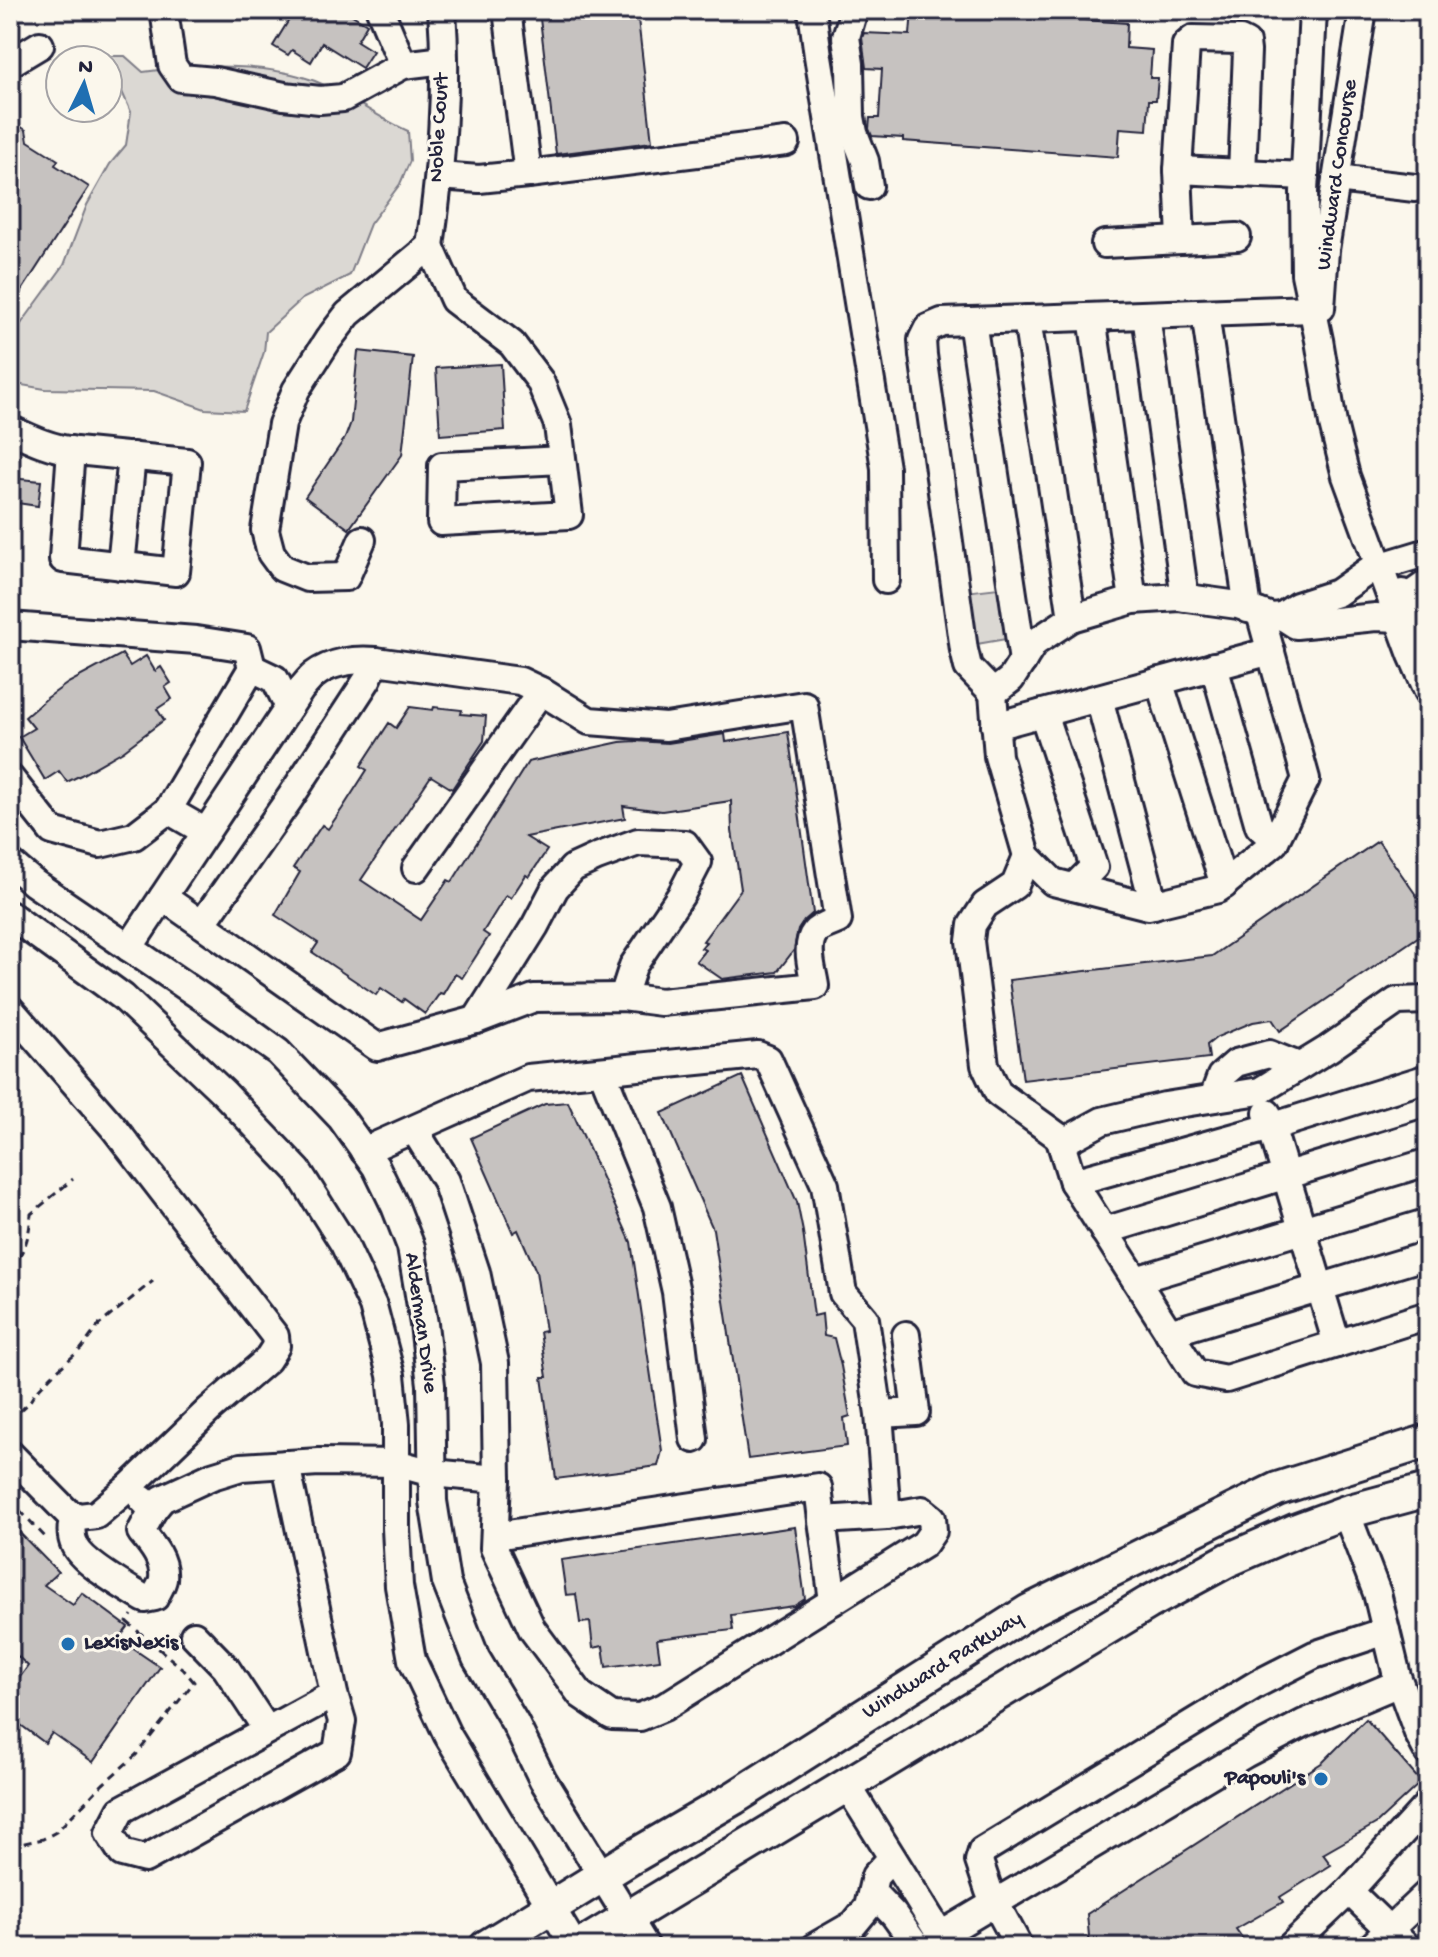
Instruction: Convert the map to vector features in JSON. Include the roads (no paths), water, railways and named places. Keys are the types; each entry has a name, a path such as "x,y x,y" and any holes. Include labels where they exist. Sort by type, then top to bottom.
{"main road":[{"name":"Windward Parkway","path":"486,1947 734,1798 1029,1611 1277,1489 1428,1441"},
{"path":"577,1947 1148,1603 1228,1560 1346,1512 1428,1490"}],"street":[{"path":"164,10 172,65 181,78 320,100 343,98 403,65 444,60"},
{"path":"380,10 403,65"},
{"name":"Noble Court","path":"430,246 444,105 442,10"},
{"path":"507,10 528,174"},
{"path":"812,10 885,468 886,580"},
{"path":"854,10 846,37 851,117 865,161 869,186"},
{"name":"Windward Concourse","path":"1313,10 1305,176 1305,274 1346,476 1369,538 1402,608 1428,691"},
{"name":"Windward Concourse","path":"1319,340 1325,250 1363,10"},
{"path":"1181,240 1178,170 1186,45 1193,39 1240,40 1246,43 1242,173"},
{"path":"10,63 40,45"},
{"path":"439,176 479,179 786,142"},
{"path":"1178,170 1305,176"},
{"path":"1336,179 1415,188"},
{"path":"1105,244 1237,237"},
{"path":"362,540 346,577 307,578 282,568 271,553 265,530 282,424 296,390 348,314 430,246 454,300 512,344 540,381 558,425 569,515 441,522 442,466 562,460"},
{"path":"1205,313 1271,651 1306,779 1275,841 1224,885 1148,906 1053,882 1027,856 998,756 993,693 968,667 964,650 922,340 928,328 942,322 1313,309"},
{"path":"1146,315 1185,598"},
{"path":"1092,317 1133,600"},
{"path":"1027,319 1072,618"},
{"path":"972,321 1023,661"},
{"path":"10,429 61,450 71,450 187,462 176,572 63,559 71,450"},
{"path":"121,566 132,456"},
{"path":"1263,613 1337,593 1382,565 1428,552"},
{"path":"993,693 1011,679 1034,643 1072,618 1133,600 1185,598 1238,605 1296,625 1376,617 1402,608 1428,583"},
{"name":"Windward Concourse","path":"1402,608 1428,640"},
{"path":"10,626 196,640 247,648 252,668 168,810 134,836 100,844 52,831 10,778"},
{"path":"995,726 1271,651"},
{"path":"129,948 301,689 315,674 337,663 365,660 520,681 589,721 666,727 804,705 838,920 816,930 811,940 815,986 661,1002 623,997 534,998 476,1020 377,1047 163,897"},
{"path":"202,924 307,772 376,661"},
{"path":"1214,666 1259,826 1275,841"},
{"path":"252,668 275,679 289,707"},
{"path":"1159,681 1224,885"},
{"path":"416,868 541,691"},
{"path":"1099,698 1154,905"},
{"path":"1043,713 1094,867 1074,887"},
{"path":"168,810 206,832"},
{"path":"476,1020 555,888 573,868 638,842 685,844 698,862 681,895 633,966 623,997"},
{"path":"1027,856 1015,885 985,905 972,925 970,941 985,1065 998,1093 1067,1140 1102,1121 1165,1106 1260,1091 1397,1001 1428,1000"},
{"name":"Alderman Drive","path":"10,863 34,883 278,1052 341,1118 376,1167 411,1247 431,1385 433,1501 446,1582 476,1658 515,1723 543,1780 646,1947"},
{"path":"10,913 34,883"},
{"name":"Alderman Drive","path":"10,913 123,997 224,1093 298,1171 344,1244 373,1306 391,1375 396,1424 399,1586 412,1660 447,1734 577,1947"},
{"path":"10,1009 123,1139 275,1336 276,1346 267,1360 96,1515 79,1517 68,1513 10,1454"},
{"path":"1213,1098 1221,1076 1236,1063 1269,1054 1299,1066"},
{"path":"364,1151 528,1078 758,1055 768,1059 825,1185 843,1293 865,1319 879,1414 887,1516"},
{"path":"602,1071 657,1207 676,1292 694,1439"},
{"path":"1073,1182 1271,1127 1428,1078"},
{"path":"1260,1091 1337,1344"},
{"path":"414,1129 446,1181 476,1272 495,1363 497,1479 494,1548 532,1629 581,1695 612,1716 640,1717 664,1707 924,1544 933,1531 932,1518 922,1510 887,1516 822,1520"},
{"path":"1104,1231 1428,1132"},
{"path":"1059,1137 1073,1182 1195,1373 1226,1379 1428,1315"},
{"path":"1136,1280 1428,1192"},
{"path":"1169,1333 1428,1255"},
{"path":"879,1414 916,1412 906,1335"},
{"path":"74,1515 70,1531 80,1554 120,1585 149,1599 155,1597 163,1580 162,1566 155,1549 141,1532 162,1499 212,1476 241,1467 319,1462 396,1463 432,1473 497,1479"},
{"path":"286,1464 342,1721 337,1752 145,1859 122,1853 109,1833 121,1810 334,1694"},
{"path":"129,1487 153,1510"},
{"path":"495,1536 818,1487 833,1601"},
{"path":"1346,1512 1377,1593 1399,1683 1428,1752"},
{"path":"1019,1947 989,1891 979,1861 982,1851 1257,1684 1314,1655 1386,1631"},
{"path":"194,1635 226,1668 267,1730"},
{"path":"935,1943 995,1902 1245,1754 1304,1723 1399,1683"},
{"path":"847,1785 892,1858 935,1943"},
{"path":"1290,1947 1349,1891 1428,1804"},
{"path":"814,1947 854,1924 868,1907 875,1876 892,1858"},
{"path":"1349,1891 1389,1941 1428,1893"},
{"path":"872,1892 894,1915 935,1943"}],"place":[{"name":"LexisNexis","path":"68,1644"},
{"name":"Papouli's","path":"1321,1779"}]}
